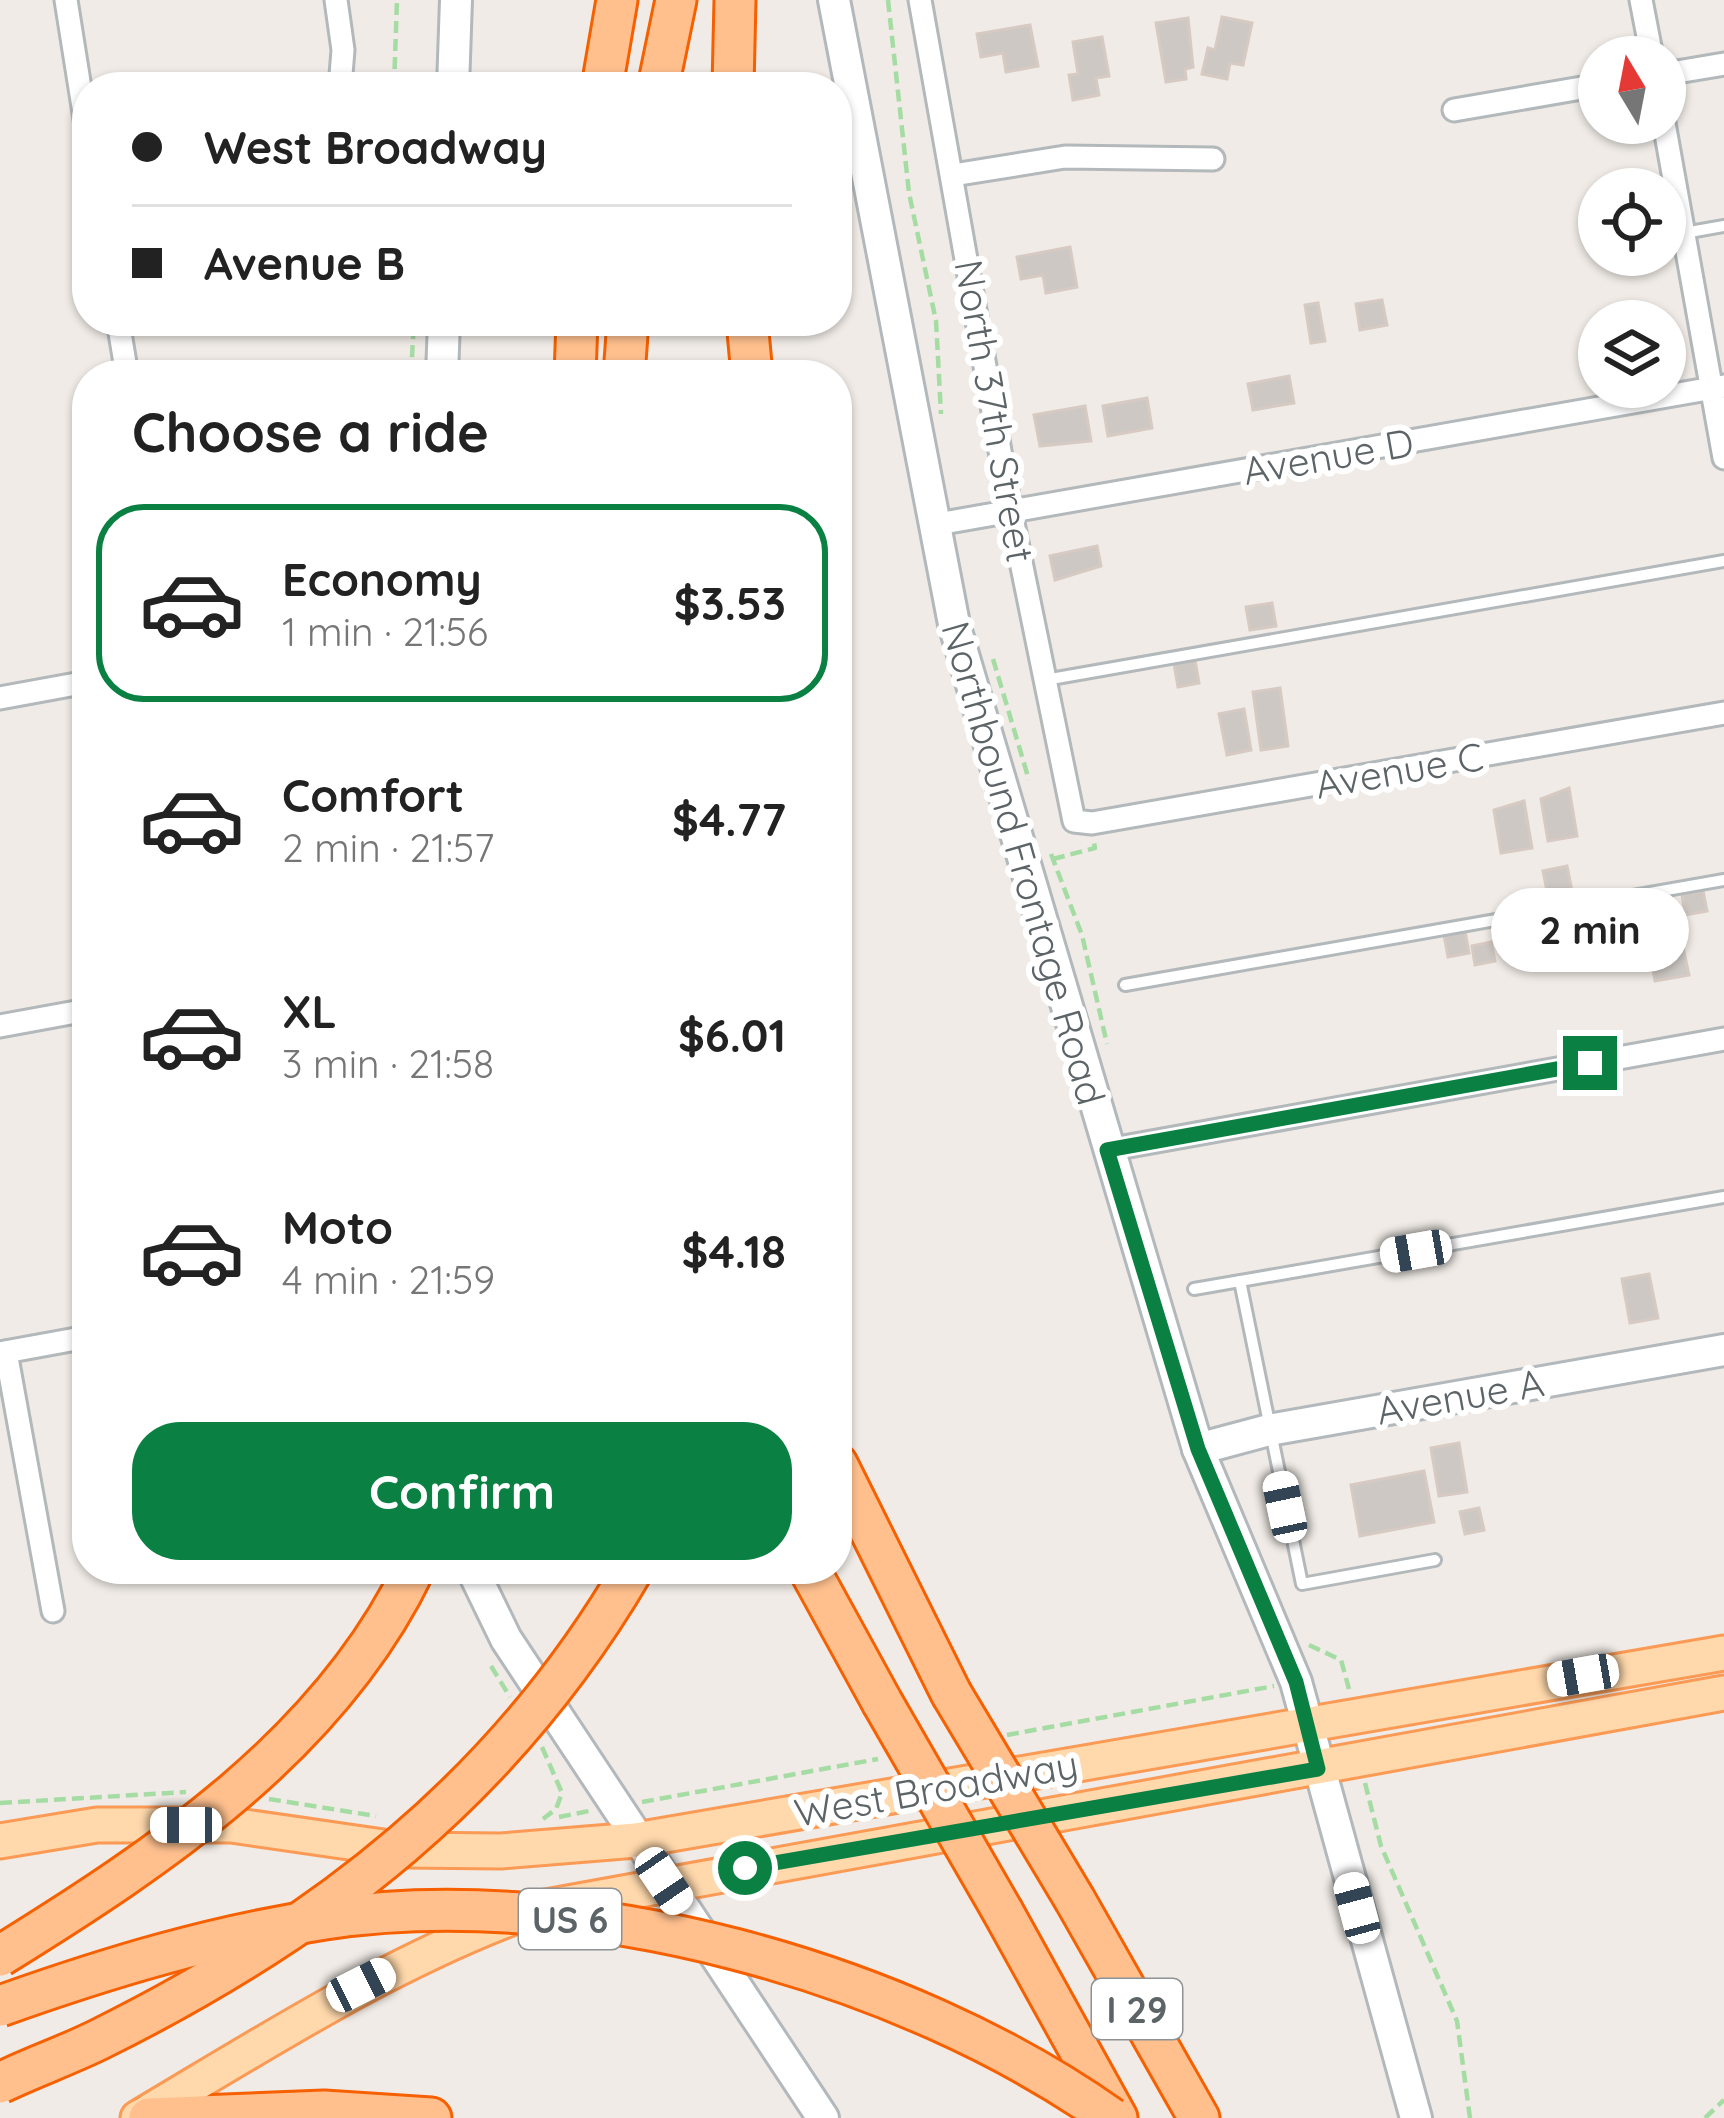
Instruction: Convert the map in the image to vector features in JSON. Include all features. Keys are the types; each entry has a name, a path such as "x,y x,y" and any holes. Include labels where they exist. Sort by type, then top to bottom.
{"highway":[{"path":"605,72 617,0"},
{"path":"661,72 676,0"},
{"path":"733,72 735,0"},
{"name":"I 29","path":"852,1494 951,1694 1198,2118"},
{"path":"0,1956 162,1851 247,1783 334,1691 404,1584"},
{"path":"0,2083 98,2040 215,1978 296,1928 390,1860 466,1791 536,1708 623,1584"},
{"name":"I 29","path":"817,1584 1114,2118"},
{"name":"US 6","path":"0,2006 194,1944 306,1922 425,1912 532,1913 742,1951 821,1975 975,2039 1071,2089 1114,2118"},
{"path":"149,2118 324,2110 431,2118"}],"main road":[{"name":"West Broadway","path":"0,1841 97,1825 231,1825 404,1850 501,1852 636,1840 1724,1653"},
{"name":"West Broadway","path":"139,2118 361,1985 453,1939 535,1909 664,1881 1361,1763 1724,1694"}],"street":[{"path":"65,0 77,72"},
{"path":"335,0 343,50 341,72"},
{"path":"454,72 456,0"},
{"name":"Northbound Frontage Road","path":"834,0 847,72"},
{"name":"North 37th Street","path":"920,0 1011,513 1074,821"},
{"path":"1641,0 1648,36"},
{"path":"1686,70 1724,64"},
{"path":"1454,110 1578,89"},
{"name":"Northbound Frontage Road","path":"852,96 954,624 1198,1449 1296,1682 1416,2118"},
{"path":"953,175 1065,158 1213,159"},
{"path":"1686,242 1718,387 1724,458"},
{"name":"Avenue D","path":"932,525 1718,387"},
{"path":"0,698 72,685"},
{"name":"Avenue C","path":"1074,821 1092,824 1724,713"},
{"path":"0,1026 72,1013"},
{"path":"1107,1150 1724,1040"},
{"path":"53,1611 3,1352 72,1339"},
{"name":"Avenue A","path":"1198,1449 1268,1430 1724,1351"},
{"path":"479,1584 506,1639 824,2118"}],"lane":[{"path":"1686,233 1724,226"},
{"path":"1045,680 1724,561"},
{"path":"1125,985 1724,880"},
{"path":"1194,1289 1724,1197"},
{"path":"1240,1281 1302,1584 1436,1560"}],"path":[{"path":"395,72 397,0"},
{"path":"888,0 909,193 936,321 942,435"},
{"path":"987,641 1030,786"},
{"path":"1047,842 1082,935 1108,1051"},
{"path":"1302,1627 1310,1647 1342,1660 1353,1718"},
{"path":"497,1678 519,1712"},
{"path":"542,1745 562,1793 556,1809 542,1820"},
{"path":"1361,1763 1381,1846 1457,2021 1470,2118"},
{"path":"0,1803 191,1792"},
{"path":"256,1797 380,1817"},
{"path":"1705,2118 1724,2100"}],"building":[{"path":"1222,17 1252,23 1243,65 1230,63 1227,79 1202,74 1208,48 1215,50"},
{"path":"1188,18 1193,67 1185,69 1186,79 1166,82 1156,23"},
{"path":"1030,25 1038,66 1006,72 1003,53 981,57 977,34"},
{"path":"1102,37 1109,76 1096,78 1099,95 1073,100 1069,75 1078,74 1073,42"},
{"path":"1070,247 1077,287 1046,293 1043,275 1021,279 1017,257"},
{"path":"1382,300 1387,325 1360,330 1356,304"},
{"path":"1318,303 1325,341 1311,343 1305,305"},
{"path":"1289,376 1294,403 1253,410 1248,384"},
{"path":"1147,398 1152,428 1108,436 1103,406"},
{"path":"1085,406 1091,441 1040,446 1034,415"},
{"path":"1097,546 1101,566 1055,580 1050,556"},
{"path":"1272,603 1276,626 1250,630 1246,607"},
{"path":"1195,660 1199,683 1178,687 1174,664"},
{"path":"1280,688 1288,746 1261,750 1253,692"},
{"path":"1244,709 1251,750 1227,755 1219,714"},
{"path":"1569,788 1577,836 1548,841 1541,799"},
{"path":"1524,801 1532,848 1501,853 1494,810"},
{"path":"1567,866 1572,891 1548,896 1543,871"},
{"path":"1703,891 1707,911 1685,915 1682,895"},
{"path":"1465,931 1469,953 1448,957 1444,935"},
{"path":"1491,942 1495,961 1475,965 1472,946"},
{"path":"1683,947 1689,975 1655,981 1650,953"},
{"path":"1649,1274 1658,1318 1630,1323 1622,1279"},
{"path":"1459,1443 1467,1492 1439,1496 1431,1448"},
{"path":"1424,1471 1434,1522 1360,1536 1351,1485"},
{"path":"1479,1508 1484,1530 1465,1534 1460,1512"}],"route":[{"path":"745,1868 1318,1769 1296,1682 1198,1449 1107,1150 1590,1063"}]}
